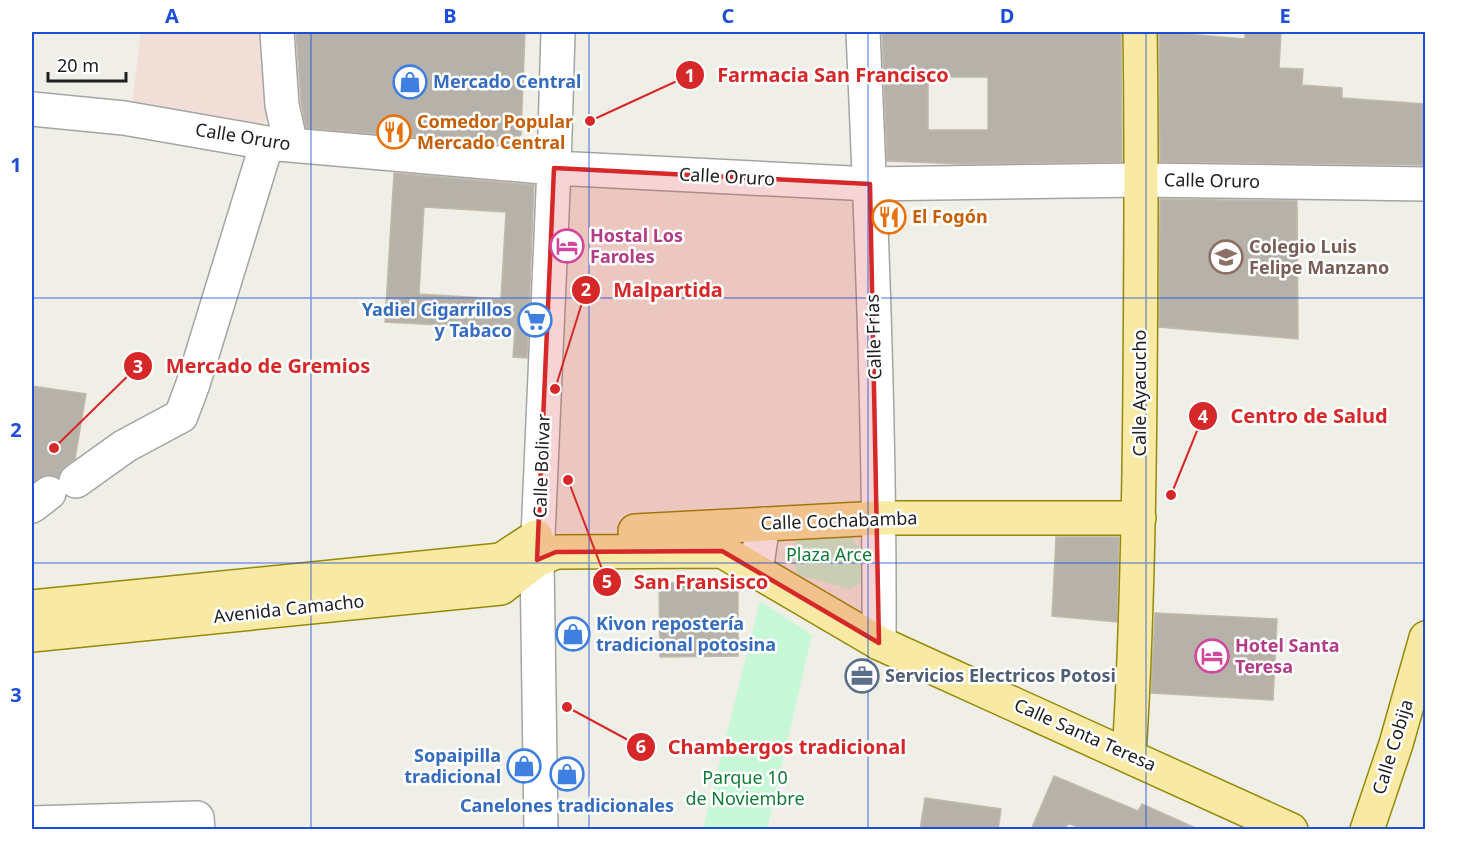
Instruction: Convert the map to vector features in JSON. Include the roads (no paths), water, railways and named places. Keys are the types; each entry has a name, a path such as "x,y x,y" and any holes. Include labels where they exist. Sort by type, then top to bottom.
{"main road":[{"name":"Calle Ayacucho","path":"1129,755 1136,653 1139,518 1142,180 1140,32"},
{"name":"Calle Cochabamba","path":"538,548 763,524 880,518 1139,518"},
{"path":"538,548 556,552 722,551 879,643"},
{"name":"Avenida Camacho","path":"32,607 501,560 538,548"},
{"name":"Avenida Camacho","path":"32,635 501,588 538,548"},
{"name":"Calle Cobija","path":"1367,830 1395,744 1425,635"},
{"name":"Calle Santa Teresa","path":"879,643 1291,830"}],"street":[{"path":"52,493 125,446 181,416 279,144 282,105 277,32"},
{"name":"Calle Bolivar","path":"541,830 538,548 558,32"},
{"name":"Calle Frías","path":"863,32 880,518 879,643"},
{"name":"Calle Oruro","path":"32,109 124,118 279,144 554,168 870,184 1142,180 1425,184"},
{"path":"756,571 763,524"},
{"path":"32,823 197,818 198,830"}],"place":[{"name":"Mercado Central","path":"410,82"},
{"name":"Farmacia San Francisco","path":"590,121"},
{"name":"Comedor Popular Mercado Central","path":"394,132"},
{"name":"El Fogón","path":"889,217"},
{"name":"Hostal Los Faroles","path":"567,246"},
{"name":"Colegio Luis Felipe Manzano","path":"1226,257"},
{"name":"Yadiel Cigarrillos y Tabaco","path":"535,320"},
{"name":"Malpartida","path":"555,389"},
{"name":"Mercado de Gremios","path":"54,448"},
{"name":"San Fransisco","path":"568,480"},
{"name":"Centro de Salud","path":"1171,495"},
{"name":"Kivon repostería tradicional potosina","path":"573,634"},
{"name":"Hotel Santa Teresa","path":"1212,656"},
{"name":"Servicios Electricos Potosi","path":"862,676"},
{"name":"Chambergos tradicional","path":"567,707"},
{"name":"Sopaipilla tradicional","path":"524,766"},
{"name":"Canelones tradicionales","path":"567,774"}],"park label":[{"name":"Plaza Arce","path":"829,555"},
{"name":"Parque 10 de Noviembre","path":"745,788"}]}
